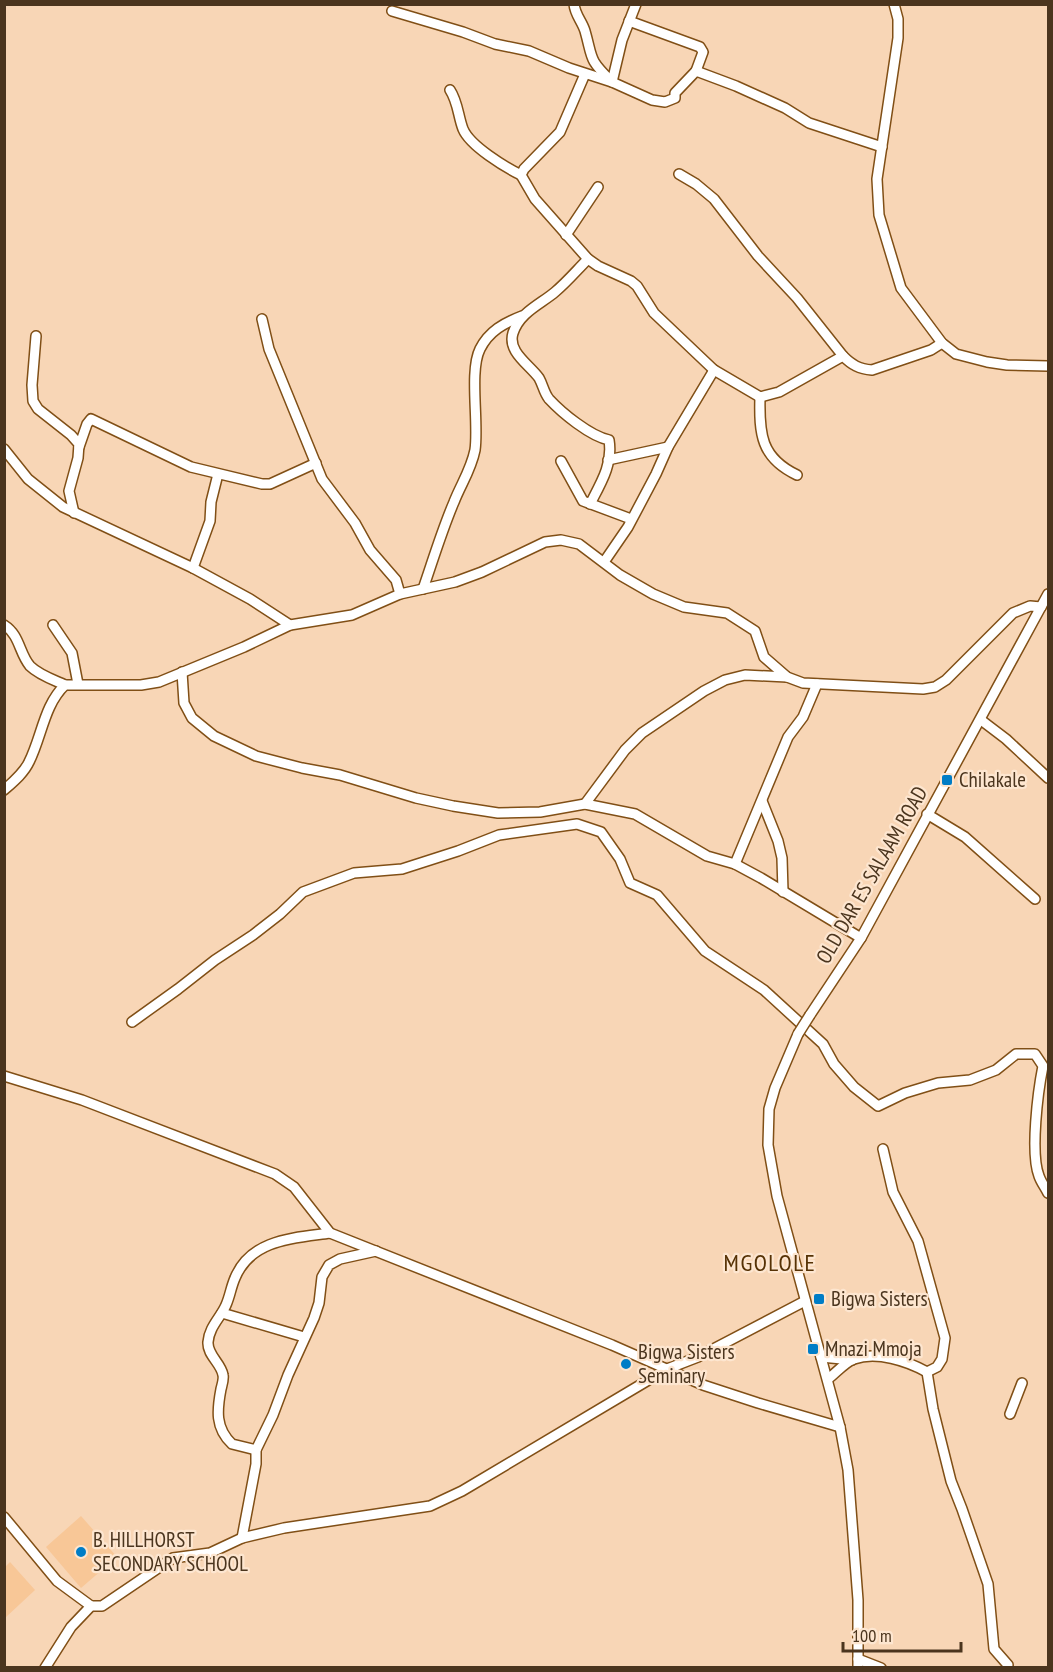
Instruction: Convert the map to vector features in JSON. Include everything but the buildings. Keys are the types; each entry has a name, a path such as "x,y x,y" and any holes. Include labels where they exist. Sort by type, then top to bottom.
{"street":[{"path":"574,4 577,17 584,28 592,62 612,82"},
{"path":"612,82 622,40 636,4"},
{"path":"894,4 898,19 898,38 877,179 879,215 901,288 942,344 956,354 1007,365 1048,366"},
{"path":"392,11 495,44 529,51 651,99 665,102 675,98 675,93 696,71 703,52 700,47 629,21"},
{"path":"696,71 785,108 809,123 882,147"},
{"path":"521,175 524,169 560,132 585,74"},
{"path":"450,90 457,103 466,135 504,165 521,175 535,199 588,259 638,286 654,313 714,370 760,397 779,392 843,356"},
{"path":"679,174 714,199 758,256 797,298 850,364 872,370 942,344"},
{"path":"566,235 598,187"},
{"path":"423,589 454,500 466,478 474,451 477,427 475,387 478,352 500,325 524,315 557,291 588,259"},
{"path":"524,315 512,336 512,341 524,363 538,377 548,398 588,432 597,438 609,440 611,452 608,460 609,467 590,504"},
{"path":"262,319 269,348 322,478 355,523 370,550 396,580 400,594"},
{"path":"36,336 33,400 38,409 75,438 79,447"},
{"path":"604,562 631,519 668,447 714,370"},
{"path":"760,397 760,429 767,447 778,464 797,475"},
{"path":"74,513 69,491 79,447 90,420 201,470 266,484 316,463"},
{"path":"608,460 668,447"},
{"path":"4,449 38,489 74,513 193,568 250,599 290,625"},
{"path":"561,461 576,493 583,501 631,519"},
{"path":"193,568 210,521 211,502 218,474"},
{"path":"4,625 16,636 24,657 31,666 65,685 146,684 182,672 290,625 352,615 400,594 456,582 545,542 555,540 579,544 620,575 684,607 727,613 755,631 764,657 787,677"},
{"name":"OLD DAR ES SALAAM ROAD","path":"805,1301 777,1196 768,1136 769,1109 775,1088 798,1034 861,938 1048,594"},
{"path":"585,804 625,750 642,733 704,691 725,680 745,675 787,677 803,683 817,684 923,689 935,687 946,680 1013,613 1030,606 1041,607"},
{"path":"53,625 72,653 78,684"},
{"path":"182,672 184,703 192,718 226,743 264,758 340,776 416,798 498,813 540,812 585,804 634,814 707,856 735,864 861,938"},
{"path":"735,864 788,737 803,717 817,684"},
{"path":"4,790 28,763 47,713 65,685"},
{"path":"981,720 1006,739 1048,778"},
{"path":"762,801 780,849 783,892"},
{"path":"927,814 965,837 1035,898"},
{"path":"132,1022 215,960 253,935 303,892 354,873 402,869 499,835 576,824 601,832 620,859 630,883 657,895 705,951 764,990 823,1044 834,1064 854,1087 878,1106 905,1093 938,1083 970,1080 996,1070 1016,1054 1035,1054 1042,1066 1037,1097 1036,1158 1039,1176 1048,1193"},
{"path":"4,1076 82,1100 275,1174 294,1187 330,1233"},
{"path":"883,1149 893,1192 918,1241 945,1338 942,1359 937,1367 927,1372"},
{"path":"256,1450 232,1444 221,1430 217,1417 223,1374 213,1359 208,1342 209,1334 227,1304 235,1277 243,1264 256,1252 269,1244 284,1240 330,1233 612,1345 703,1385 840,1427"},
{"path":"242,1538 254,1476 256,1450 273,1415 319,1303 322,1277 329,1265 339,1259 376,1251"},
{"path":"4,1517 57,1581 91,1606 102,1606 173,1558 210,1553 242,1538 284,1528 430,1506 462,1491 667,1369 698,1357 805,1301 828,1379 848,1470 858,1600 858,1663 881,1668"},
{"path":"222,1313 304,1337"},
{"path":"821,1357 852,1360 877,1357 904,1361 927,1372"},
{"path":"828,1379 852,1360"},
{"path":"927,1372 933,1409 951,1481 988,1584 994,1649 1008,1665"},
{"path":"1010,1414 1022,1383"},
{"path":"45,1668 71,1627 91,1606"}],"shaded area":[{"name":"B. HILLHORST SECONDARY SCHOOL","path":"81,1516 117,1557 81,1588 46,1547"},
{"path":"10,1562 35,1590 5,1618 5,1567"}],"place":[{"name":"Chilakale","path":"947,780"},
{"name":"Bigwa Sisters","path":"819,1299"},
{"name":"Mnazi Mmoja","path":"813,1349"},
{"name":"Bigwa Sisters Seminary","path":"626,1364"},
{"name":"B. HILLHORST SECONDARY SCHOOL","path":"81,1552"}],"district":[{"name":"MGOLOLE","path":"770,1263"}]}
